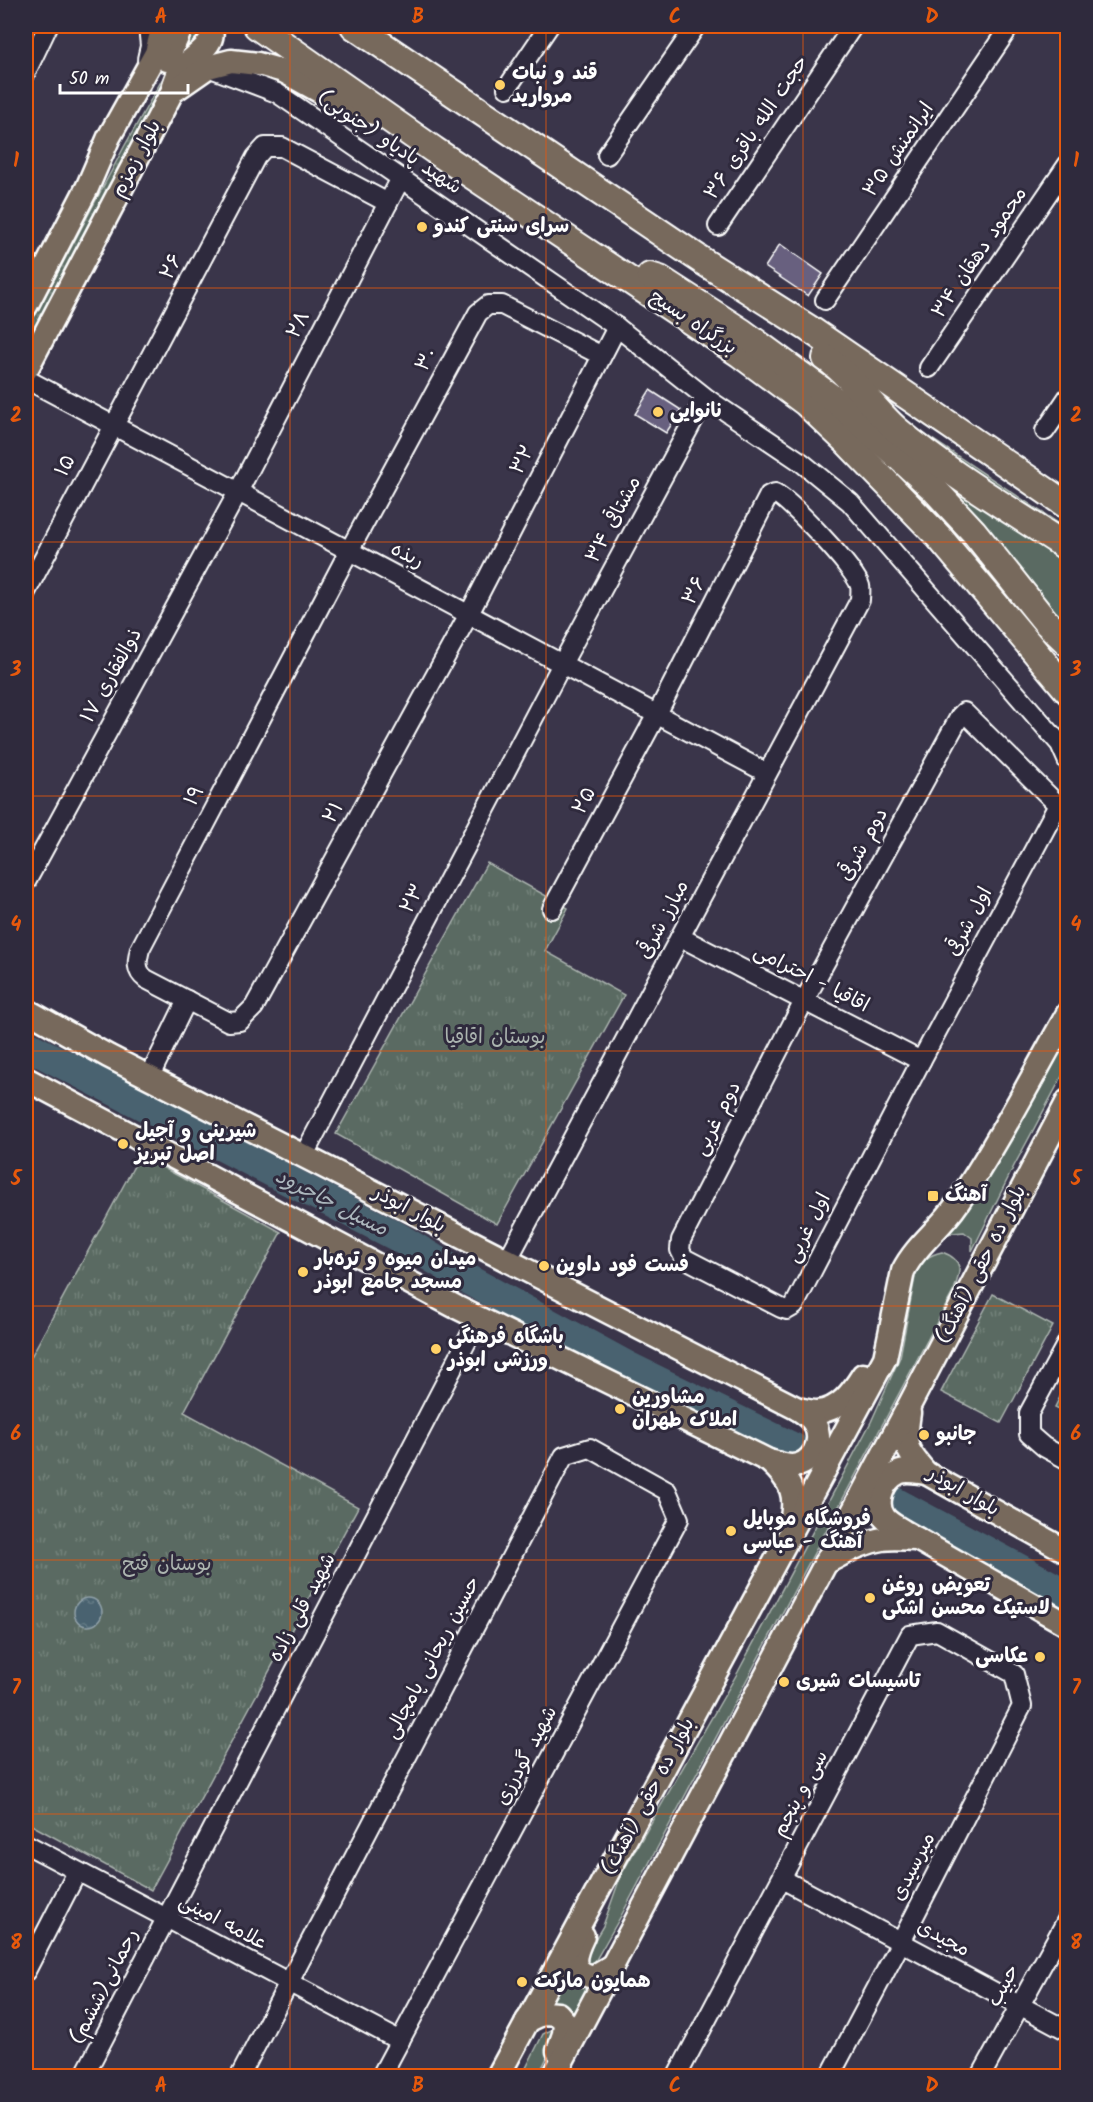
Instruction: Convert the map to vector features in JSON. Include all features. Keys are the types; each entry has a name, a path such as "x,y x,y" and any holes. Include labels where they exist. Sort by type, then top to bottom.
{"highway":[{"name":"بزرگراه بسیج","path":"257,26 387,118 740,354 806,403 939,537 1068,691"},
{"path":"354,26 704,262 817,334 1068,506"},
{"path":"704,262 737,296 843,370 896,429 957,474 1068,548"},
{"path":"604,263 660,279 742,332 839,403 932,487 974,532 1045,621 1068,643"}],"main road":[{"name":"بلوار زمزم","path":"26,306 87,188 109,137 156,53 163,26"},
{"path":"87,188 122,143 164,67 182,26"},
{"path":"172,92 179,72 210,41 212,30 210,26"},
{"name":"بلوار زمزم","path":"26,370 172,92 208,67 231,61 258,64 283,71 328,96 387,118"},
{"name":"بلوار ابوذر","path":"26,1011 108,1056 798,1409 818,1412 832,1408 852,1393 891,1323"},
{"path":"891,1323 903,1271 908,1260 955,1207 979,1171 1068,1013"},
{"path":"26,1079 479,1318 769,1461 790,1466 804,1464 815,1452 819,1435 815,1422 798,1409"},
{"name":"بلوار ده حقی (آهنگ)","path":"825,1563 1061,1129 1068,1101"},
{"name":"بلوار ده حقی (آهنگ)","path":"498,2076 597,1899 885,1358 891,1323"},
{"name":"بلوار ابوذر","path":"911,1402 906,1430 908,1453 926,1473 1068,1552"},
{"path":"769,1461 783,1474 791,1487 794,1503 787,1541"},
{"path":"926,1473 900,1472 885,1484 880,1497 884,1517 894,1525 1068,1625"},
{"path":"554,2076 825,1563 855,1547 871,1542 883,1539 920,1539"},
{"path":"597,1899 575,1958 577,1969 580,1973 593,1977 613,1965"},
{"path":"527,2021 550,2012 558,2014 565,2022 562,2042 546,2076"}],"street":[{"path":"26,72 48,26"},
{"path":"144,74 150,46 148,26"},
{"path":"507,88 549,26"},
{"path":"607,155 696,26"},
{"name":"حجت الله باقری ۳۶","path":"718,226 853,26"},
{"name":"ایرانمنش ۳۵","path":"825,300 1010,26"},
{"name":"شهید پادیاو (جنوبی)","path":"208,67 277,93 617,327 708,400 801,462 850,502 1060,744 1068,762"},
{"name":"۲۶","path":"113,425 256,157 265,147 282,147 388,203"},
{"name":"محمود دهقان ۳۴","path":"929,368 1068,164"},
{"name":"۲۸","path":"238,492 400,178"},
{"name":"۳۰","path":"349,551 478,313 488,305 502,305 602,356"},
{"name":"۳۲","path":"469,614 617,327"},
{"name":"ربذه","path":"26,379 767,772"},
{"path":"1045,431 1068,397"},
{"name":"۳۴ مشتاقی","path":"562,664 701,405 708,400"},
{"name":"۱۵","path":"26,592 113,425"},
{"name":"ذوالفقاری ۱۷","path":"26,882 238,492"},
{"name":"۳۶","path":"657,714 769,495 775,492 795,507 852,572 861,586 860,600"},
{"name":"۱۹","path":"229,1022 140,975 136,962 140,949 349,551"},
{"name":"مبارز شرقی","path":"507,1261 860,600"},
{"name":"۲۱","path":"229,1022 240,1021 254,1007 469,614"},
{"name":"۲۳","path":"304,1155 562,664"},
{"name":"دوم شرقی","path":"804,1001 964,712 1058,805"},
{"name":"۲۵","path":"552,909 657,714"},
{"name":"اول شرقی","path":"921,1061 1058,805"},
{"name":"اقاقیا - احترامی","path":"680,937 921,1061"},
{"path":"150,1076 187,1000"},
{"name":"دوم غربی","path":"684,1258 680,1250 681,1240 804,1001"},
{"name":"اول غربی","path":"684,1258 781,1308 787,1310 794,1306 921,1061"},
{"name":"شهید قلی زاده","path":"166,1918 479,1318"},
{"path":"1068,1341 1029,1413 1029,1434 1044,1447 1068,1460"},
{"name":"حسین ریحانی پامچالی","path":"240,2076 564,1455 590,1448 667,1491"},
{"name":"شهید گودرزی","path":"400,2041 679,1519 667,1491"},
{"name":"سی و پنجم","path":"678,2076 910,1635 937,1631 1014,1674"},
{"name":"میرسیدی","path":"830,2076 1022,1706 1014,1674"},
{"name":"علامه امینی","path":"26,1844 400,2041"},
{"path":"26,1971 77,1872"},
{"name":"مجیدی","path":"782,1879 1068,2031"},
{"name":"رحمانی(ششم)","path":"84,2076 166,1918"},
{"name":"حبیب","path":"981,2076 1068,1918"},
{"path":"381,2076 400,2041"}],"green space":[{"path":"188,26 205,26 206,29 164,84 26,354 26,333 124,147 177,53"},
{"path":"884,407 1067,529 1067,536 927,441"},
{"path":"910,456 1067,559 1067,633"},
{"name":"بوستان اقاقیا","path":"487,863 568,908 545,951 624,995 497,1224 336,1134"},
{"path":"1067,1039 1067,1067 972,1251 972,1238 964,1232 942,1234 986,1175 1041,1088"},
{"name":"بوستان فتح","path":"140,1155 281,1232 184,1412 358,1507 151,1890 26,1822 26,1366"},
{"path":"942,1252 954,1259 959,1267 954,1290 621,1916 594,1963 587,1963 585,1956 603,1926 621,1875 738,1672 871,1422 900,1357 916,1272 926,1259"},
{"path":"993,1294 1053,1326 1001,1423 941,1392"},
{"path":"1067,1383 1067,1413 1055,1407"},
{"path":"564,1967 569,1979 576,1986 595,1985 576,2023 575,2013 563,2005 543,2006"},
{"path":"553,2029 555,2041 538,2076 522,2076 543,2034"}],"water":[{"path":"88,1598 98,1602 102,1612 98,1622 88,1626 78,1622 74,1612 78,1602"}],"building":[{"path":"780,244 823,274 808,296 765,267"},
{"name":"نانوایی","path":"650,390 681,410 666,433 635,414"}],"waterway":[{"name":"مسیل جاجرود","path":"26,1045 396,1236 469,1280 627,1366 794,1448"},
{"name":"مسیل جاجرود","path":"889,1499 1068,1595"}],"place":[{"name":"قند و نبات مروارید","path":"500,85"},
{"name":"سرای سنتی کندو","path":"422,227"},
{"name":"نانوایی","path":"658,412"},
{"name":"شیرینی و آجیل اصل تبریز","path":"123,1144"},
{"name":"آهنگ","path":"933,1196"},
{"name":"فست فود داوین","path":"544,1266"},
{"name":"میدان میوه و تره‌بار مسجد جامع ابوذر","path":"303,1272"},
{"name":"باشگاه فرهنگی ورزشی ابوذر","path":"436,1349"},
{"name":"مشاورین املاک طهران","path":"620,1409"},
{"name":"جانبو","path":"924,1435"},
{"name":"فروشگاه موبایل آهنگ - عباسی","path":"731,1531"},
{"name":"تعویض روغن لاستیک محسن اشکی","path":"870,1598"},
{"name":"عکاسى","path":"1040,1657"},
{"name":"تاسیسات شیری","path":"784,1682"},
{"name":"همایون مارکت","path":"522,1982"}]}
